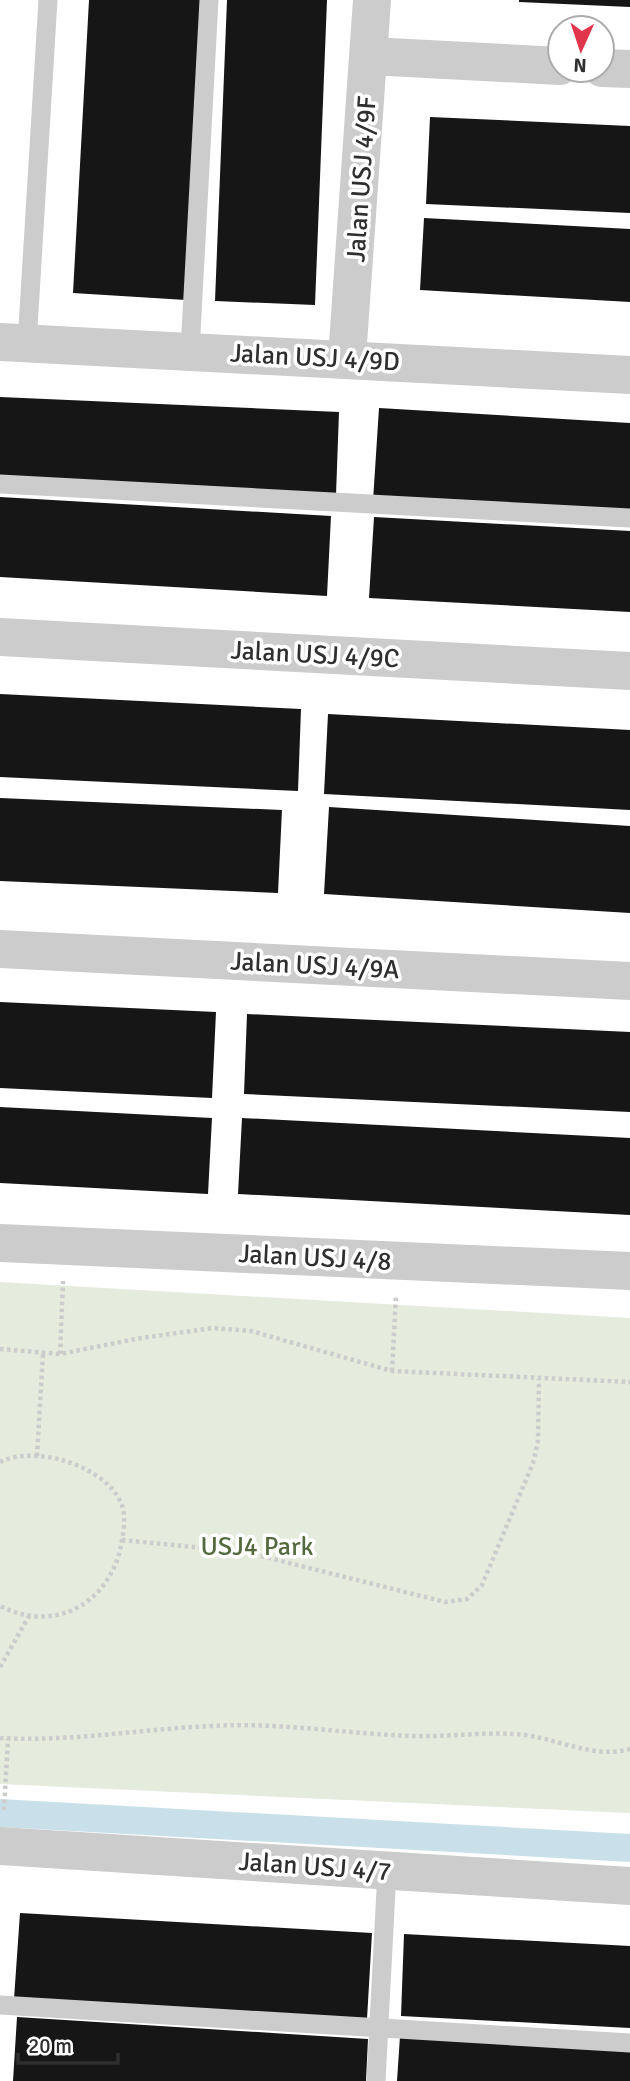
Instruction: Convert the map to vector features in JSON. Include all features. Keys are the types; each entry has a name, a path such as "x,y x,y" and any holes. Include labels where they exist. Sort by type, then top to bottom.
{"street":[{"name":"Jalan USJ 4/9F","path":"347,358 372,0"},
{"path":"370,56 546,65"},
{"name":"Jalan USJ 4/9D","path":"14,343 347,358 630,375"},
{"name":"Jalan USJ 4/9C","path":"0,637 630,671"},
{"name":"Jalan USJ 4/9A","path":"0,949 630,981"},
{"name":"Jalan USJ 4/8","path":"0,1243 630,1271"},
{"name":"Jalan USJ 4/7","path":"0,1846 630,1886"}],"lane":[{"path":"14,343 48,0"},
{"path":"190,351 209,0"},
{"path":"0,484 630,518"},
{"path":"376,2081 387,1871"},
{"path":"0,2005 630,2043"}],"path":[{"path":"60,1354 64,1246"},
{"path":"392,1371 397,1261"},
{"path":"0,1349 60,1354 141,1338 213,1328 251,1331 392,1371 630,1382"},
{"path":"37,1456 43,1354"},
{"path":"122,1541 246,1552 446,1602 467,1599 482,1585 533,1463 538,1441 539,1379"},
{"path":"0,1462 9,1457 37,1456 75,1464 106,1481 122,1504 122,1541 108,1581 95,1597 75,1609 51,1615 29,1616 0,1606"},
{"path":"0,1667 29,1616"},
{"path":"0,1738 65,1738 203,1726 260,1725 416,1736 516,1734 548,1738 593,1751 630,1748"},
{"path":"5,1795 8,1738"}],"green space":[{"name":"USJ4 Park","path":"0,1282 630,1318 630,1813 0,1784"}],"water":[{"path":"0,1799 630,1834 630,1862 0,1827"}],"building":[{"path":"89,0 203,0 186,300 73,293"},
{"path":"227,0 327,0 315,305 215,301"},
{"path":"630,0 630,7 519,2"},
{"path":"430,117 630,126 630,213 426,204"},
{"path":"424,218 630,229 630,302 420,290"},
{"path":"0,397 339,412 336,495 0,480"},
{"path":"379,408 630,423 630,516 373,501"},
{"path":"0,497 331,516 327,596 0,577"},
{"path":"374,517 630,531 630,612 369,598"},
{"path":"0,694 301,709 298,791 0,777"},
{"path":"328,714 630,730 630,810 324,794"},
{"path":"0,798 282,810 278,893 0,881"},
{"path":"329,807 630,826 630,913 324,894"},
{"path":"0,1002 216,1012 212,1098 0,1088"},
{"path":"247,1014 630,1032 630,1112 244,1094"},
{"path":"0,1107 212,1118 208,1194 0,1183"},
{"path":"242,1118 630,1138 630,1215 238,1194"},
{"path":"20,1913 372,1933 367,2019 14,1999"},
{"path":"404,1934 630,1946 630,2028 401,2016"},
{"path":"17,2017 368,2039 366,2081 13,2081"},
{"path":"400,2036 630,2051 630,2081 397,2081"}]}
